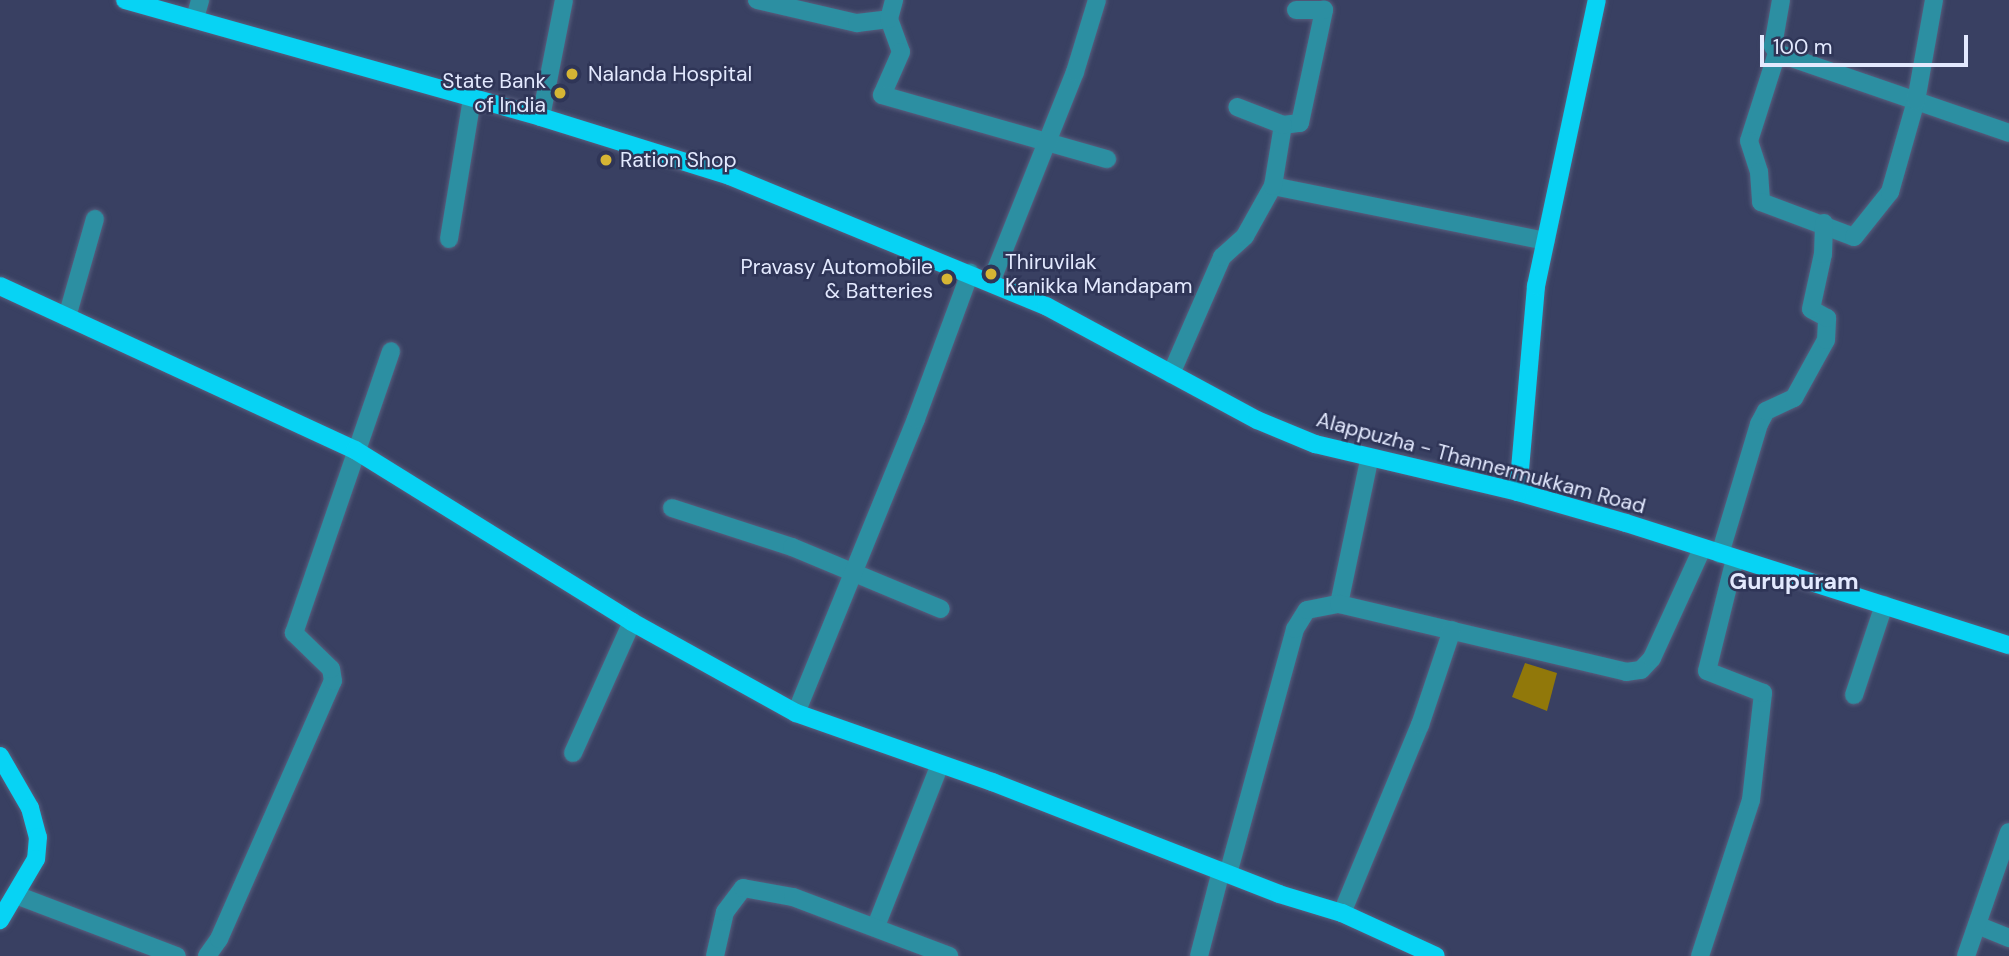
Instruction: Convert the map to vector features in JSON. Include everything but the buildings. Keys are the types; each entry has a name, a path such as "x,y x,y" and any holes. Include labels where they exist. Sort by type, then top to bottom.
{"main road":[{"name":"Alappuzha - Thannermukkam Road","path":"125,0 541,117 730,176 1046,306 1257,420 1369,460 1518,492 2009,645"},
{"path":"1518,492 1545,241 1597,0"},
{"path":"0,286 355,450 632,622 796,713 939,767 992,782 1224,873 1342,913 1432,955"},
{"path":"0,756 30,808 38,837 36,859 0,920"}],"street":[{"path":"195,19 200,0"},
{"path":"541,117 564,0"},
{"path":"757,0 857,23 890,19"},
{"path":"894,0 890,19 901,52 882,95 985,122 1045,144 1107,159"},
{"path":"991,282 1075,72 1097,0"},
{"path":"1781,0 1773,46 1777,53 2009,133"},
{"path":"1777,53 1749,141 1759,172 1761,202 1824,223 1854,237 1890,192 1916,101 1934,0"},
{"path":"1237,107 1283,125 1300,124 1324,10 1296,10"},
{"path":"449,239 472,98"},
{"path":"1171,374 1222,257 1245,236 1273,186 1283,125"},
{"path":"1273,186 1545,241"},
{"path":"67,317 94,219"},
{"path":"1700,956 1751,800 1763,693 1707,671 1727,556 1759,424 1766,411 1794,398 1826,340 1827,318 1811,309 1823,254 1824,223"},
{"path":"796,713 850,572 916,419 970,273"},
{"path":"207,956 230,916 334,681 331,669 294,633 391,351"},
{"path":"1339,604 1369,460"},
{"path":"672,508 792,547 941,609"},
{"path":"1199,956 1295,629 1307,610 1339,604 1626,672 1642,670 1652,658 1702,549"},
{"path":"1854,695 1884,605"},
{"path":"573,753 632,622"},
{"path":"1342,913 1420,725 1452,630"},
{"path":"876,926 939,767"},
{"path":"1966,956 2009,832"},
{"path":"715,956 724,912 743,888 793,897 876,926 949,956"},
{"path":"1991,888 2009,895"},
{"path":"16,895 177,956"},
{"path":"1977,925 2009,938"}],"shaded area":[{"path":"1525,663 1557,673 1547,711 1512,697"}],"place":[{"name":"Nalanda Hospital","path":"572,74"},
{"name":"State Bank of India","path":"560,93"},
{"name":"Ration Shop","path":"606,160"},
{"name":"Thiruvilak Kanikka Mandapam","path":"991,274"},
{"name":"Pravasy Automobile & Batteries","path":"947,279"}],"district":[{"name":"Gurupuram","path":"1794,581"}]}
